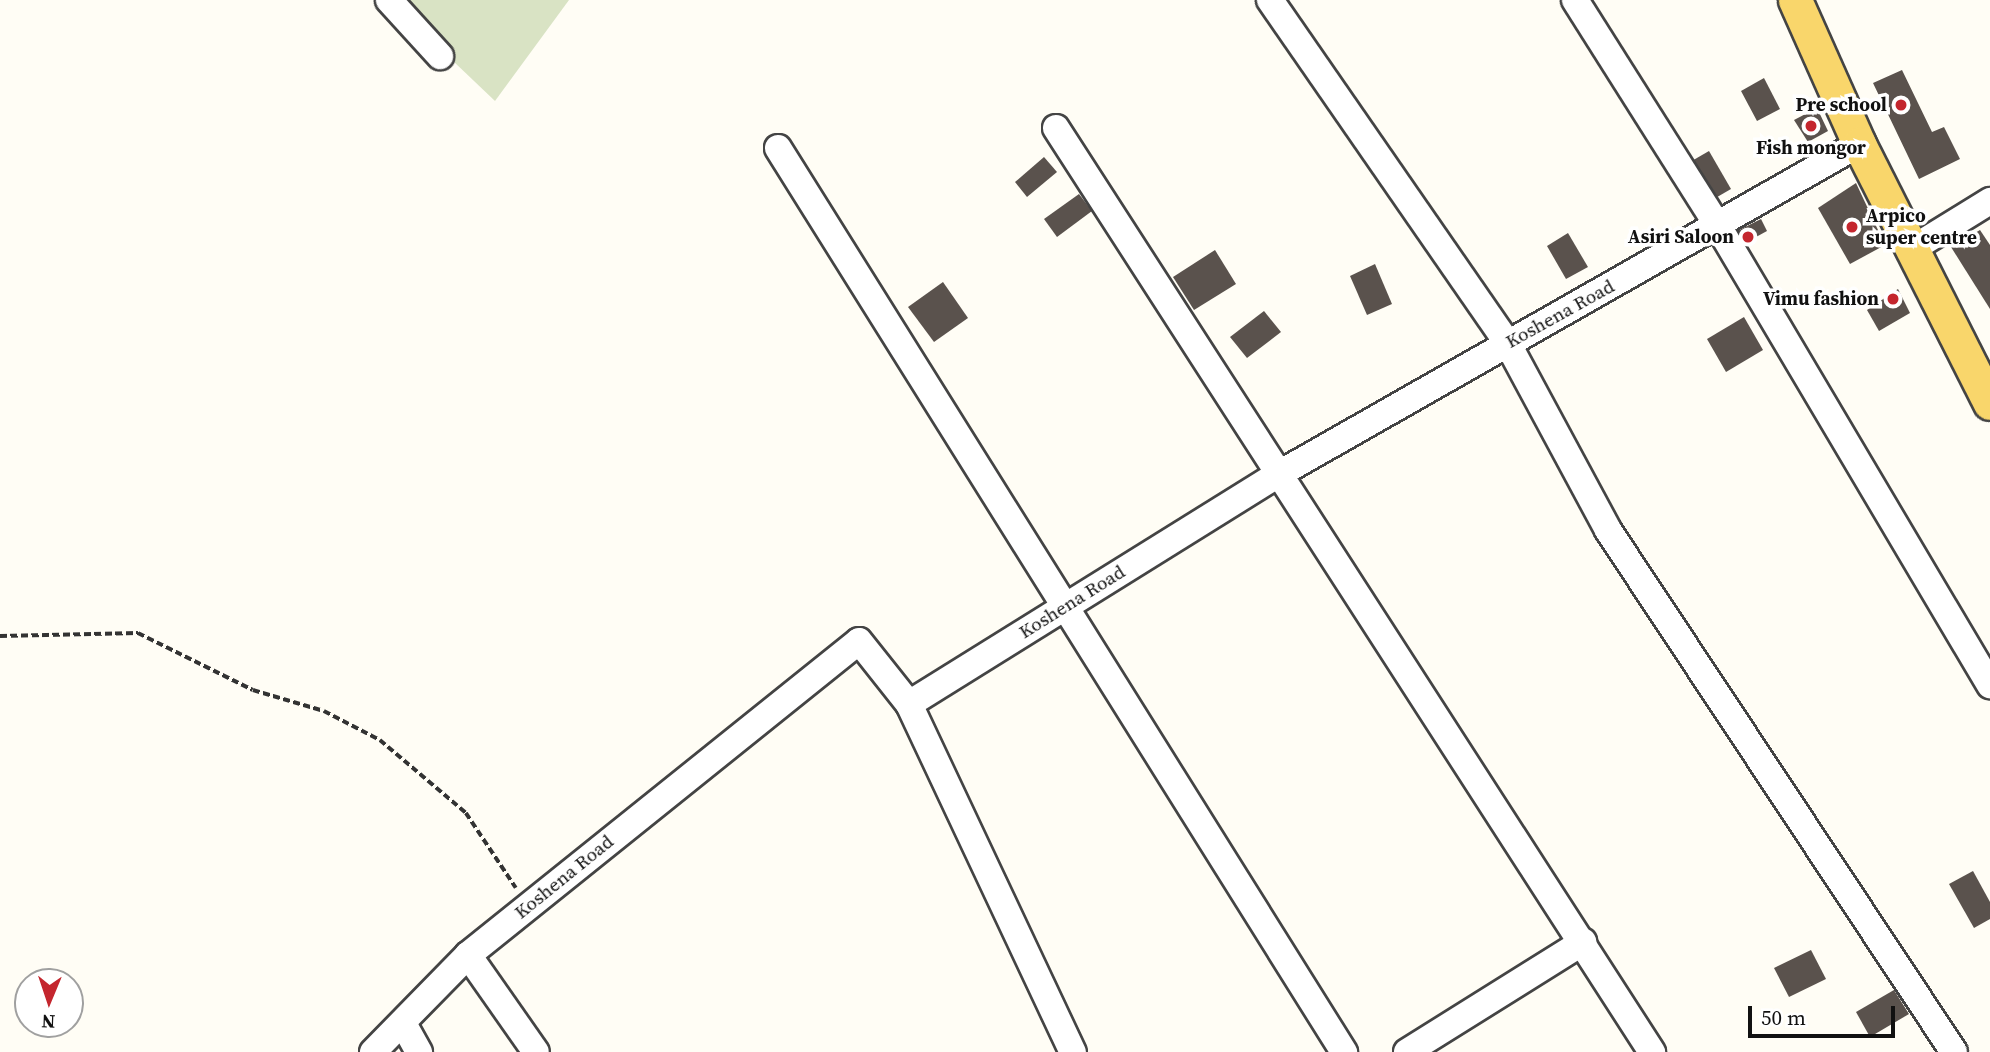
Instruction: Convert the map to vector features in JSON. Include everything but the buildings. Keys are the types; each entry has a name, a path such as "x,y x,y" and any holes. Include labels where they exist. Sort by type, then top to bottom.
{"main road":[{"path":"1795,0 1859,145 1990,403"}],"street":[{"path":"389,0 440,55"},
{"path":"1270,0 1508,344 1608,530 1954,1052"},
{"path":"1575,0 1718,226 1990,685"},
{"path":"1056,128 1652,1052"},
{"name":"Koshena Road","path":"373,1052 404,1025 468,955 859,641 909,704 1279,474 1859,145"},
{"path":"778,148 1344,1052"},
{"path":"1912,249 1989,203"},
{"path":"909,704 1073,1052"},
{"path":"1407,1052 1583,942"},
{"path":"468,955 536,1052"},
{"path":"404,1025 419,1052"}],"path":[{"path":"0,636 138,633 253,690 324,711 380,740 466,814 528,906"}],"green space":[{"path":"389,0 569,0 495,101"}],"place":[{"name":"Pre school","path":"1901,105"},
{"name":"Fish mongor","path":"1811,126"},
{"name":"Arpico super centre","path":"1852,227"},
{"name":"Asiri Saloon","path":"1748,237"},
{"name":"Vimu fashion","path":"1893,299"}]}
